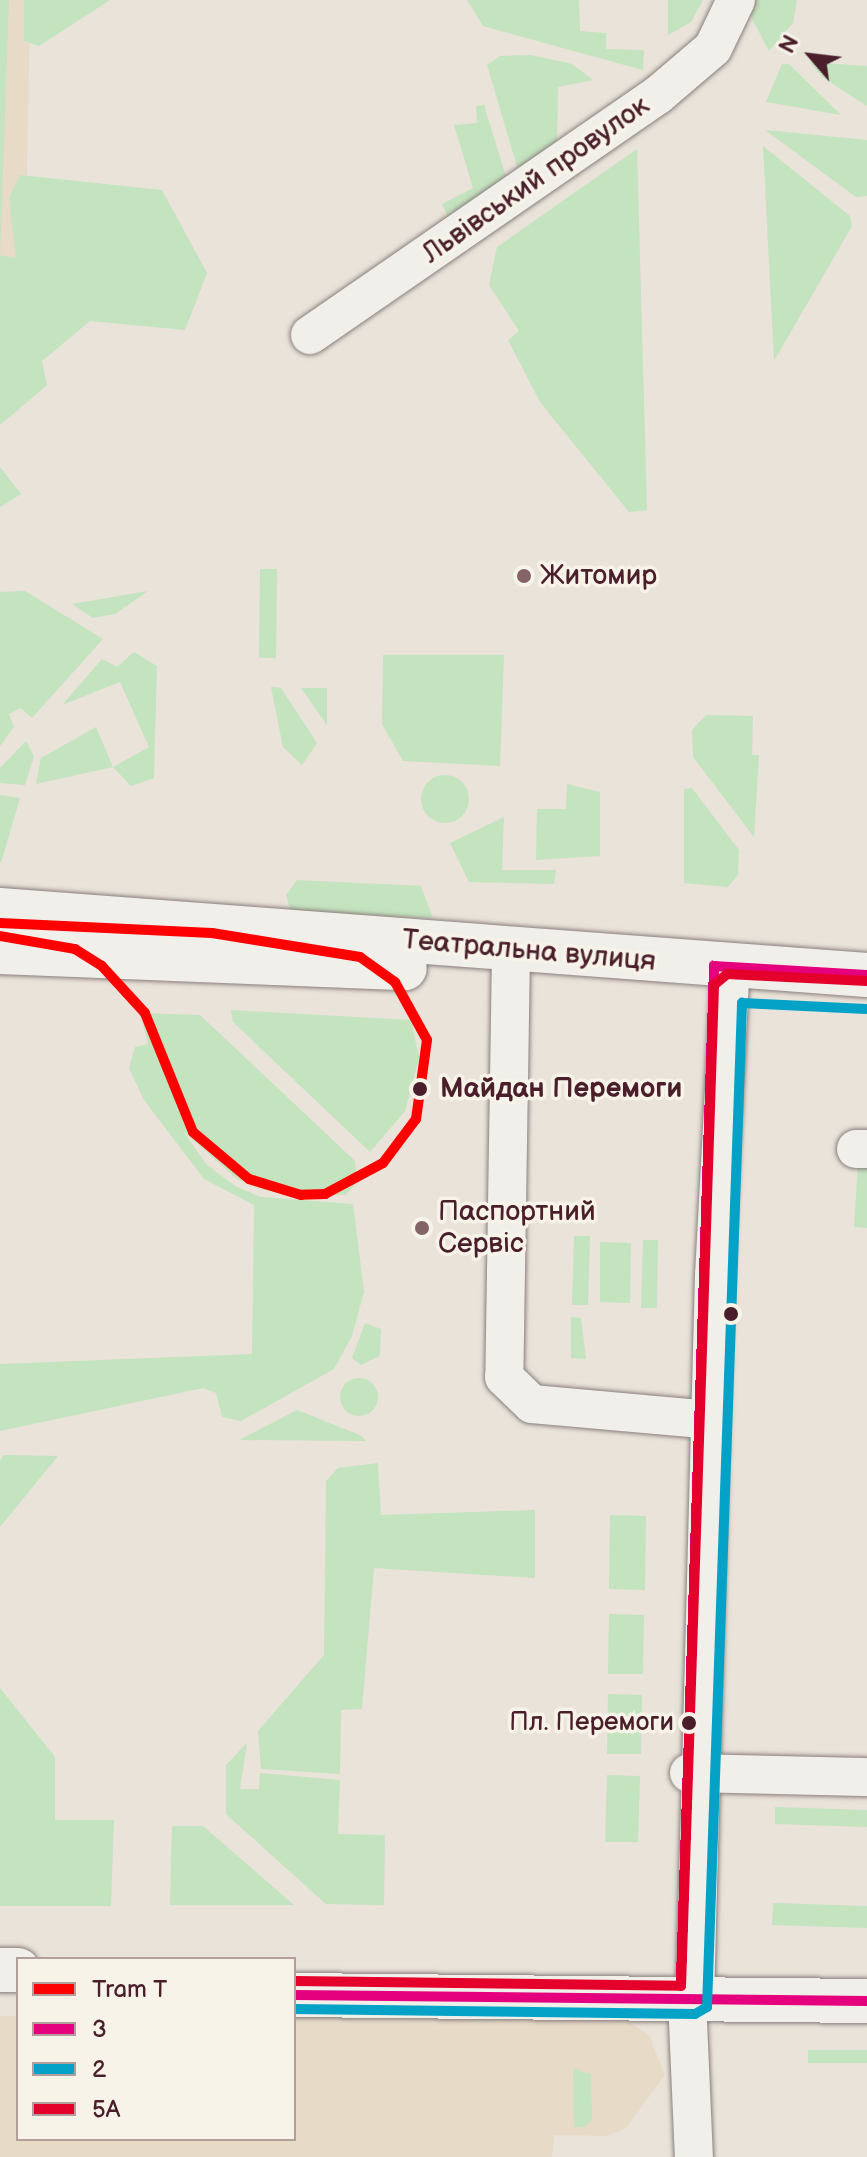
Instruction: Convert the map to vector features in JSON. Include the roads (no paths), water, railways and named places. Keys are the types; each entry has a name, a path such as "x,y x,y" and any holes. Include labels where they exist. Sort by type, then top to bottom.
{"street":[{"name":"Львівський провулок","path":"310,335 658,95 713,48 736,0"},
{"name":"Театральна вулиця","path":"0,910 510,963 721,977 867,995"},
{"name":"Театральна вулиця","path":"0,952 510,963"},
{"path":"510,963 504,1377 532,1404 702,1420"},
{"name":"Театральна вулиця","path":"721,977 867,975"},
{"path":"694,2157 688,1991 696,1773 702,1420 721,977"},
{"path":"696,1773 867,1777"},
{"path":"296,1973 867,2001"},
{"path":"296,1995 688,1991 867,1979"}],"tram line":[{"name":"Т","path":"0,923 212,933 360,957 395,982 427,1040 416,1119 383,1163 325,1194 301,1195 249,1179 193,1132 145,1013 102,966 75,949 0,936"}],"place":[{"name":"Житомир","path":"524,576"},
{"name":"Майдан Перемоги","path":"420,1089"},
{"name":"Паспортний Сервіс","path":"422,1228"},
{"name":"Пл. Перемоги","path":"689,1723"}]}
